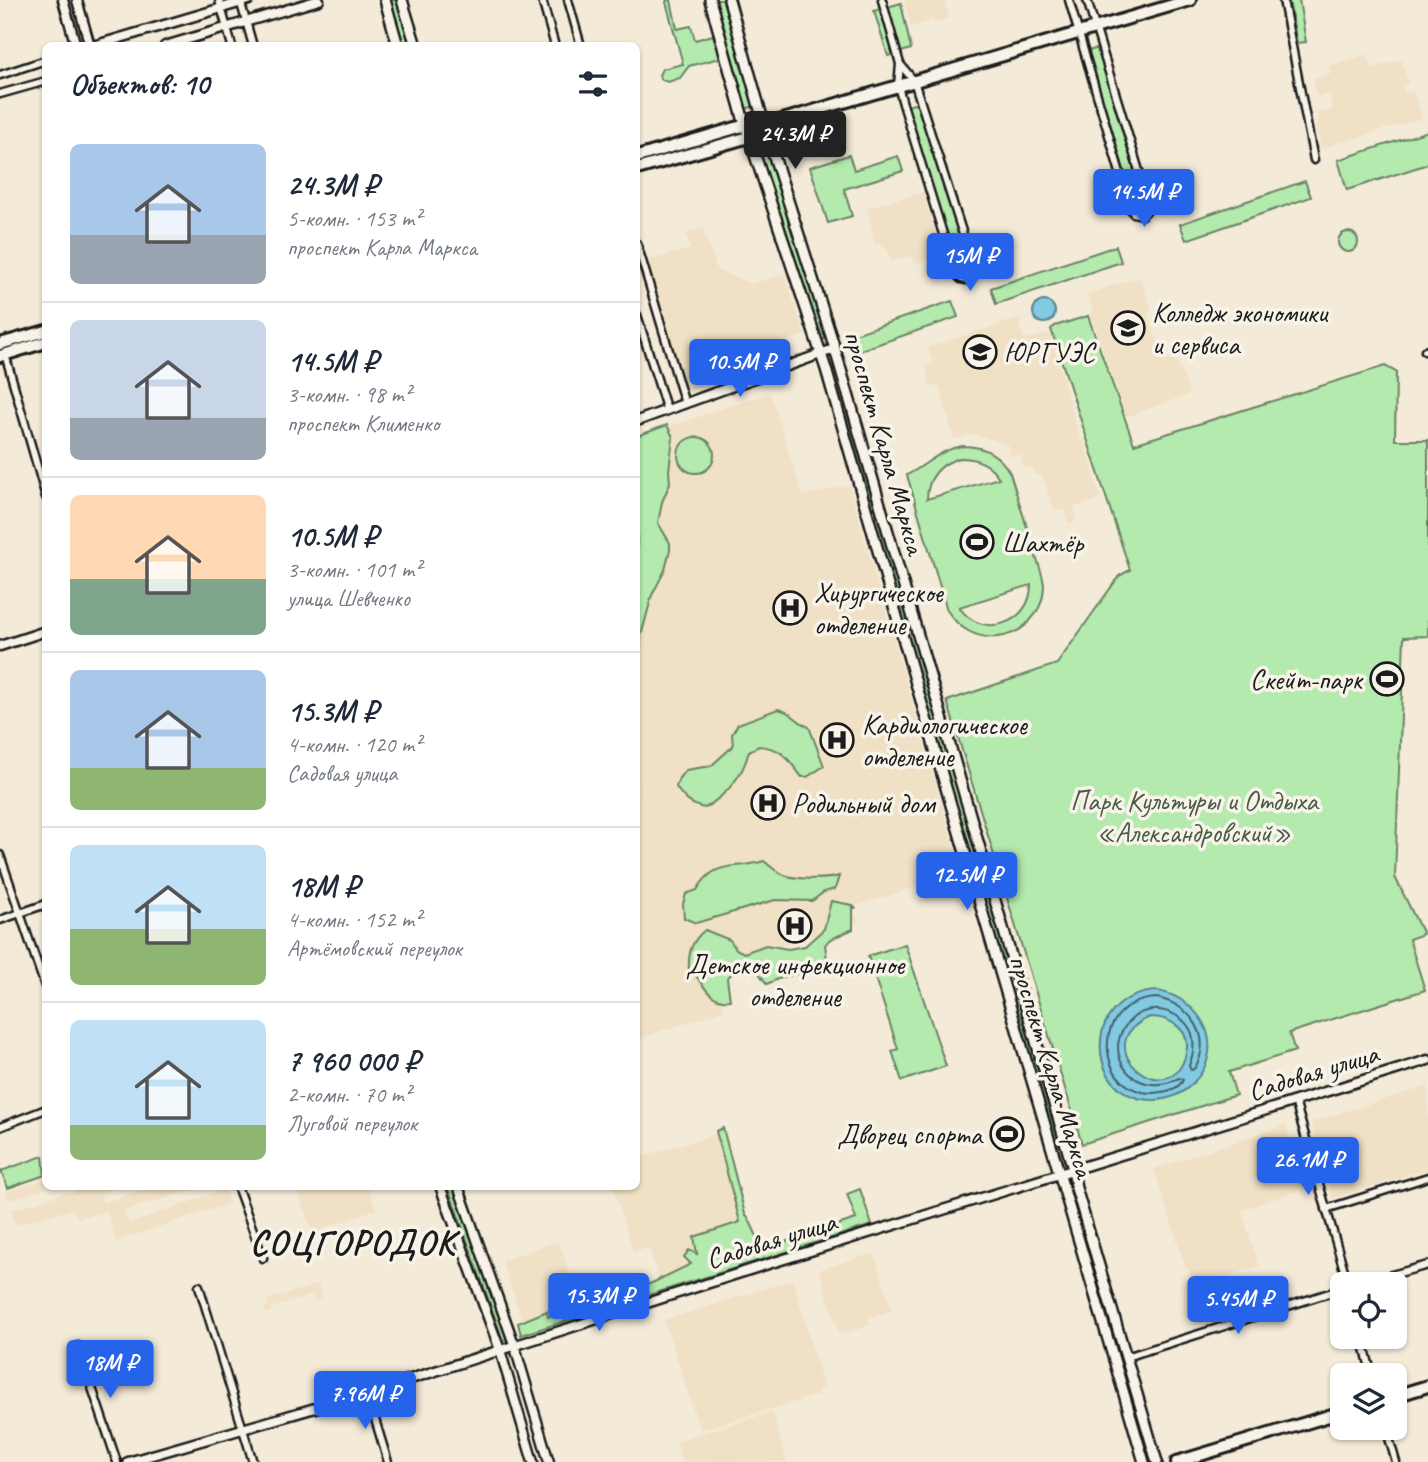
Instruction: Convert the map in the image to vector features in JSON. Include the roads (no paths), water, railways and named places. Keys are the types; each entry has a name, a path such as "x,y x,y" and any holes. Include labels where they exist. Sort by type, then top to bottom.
{"main road":[{"path":"385,0 397,42"},
{"path":"402,0 415,42"},
{"name":"проспект Карла Маркса","path":"710,0 745,125 821,354 1144,1462"},
{"name":"проспект Карла Маркса","path":"729,0 834,349 1157,1462"},
{"path":"640,168 749,137 776,122 1190,0"},
{"path":"640,157 745,125 765,126"},
{"path":"2,351 42,333"},
{"path":"2,351 42,343"},
{"path":"1407,1392 1428,1386"},
{"path":"1177,1462 1330,1416"}],"street":[{"path":"63,0 75,42"},
{"path":"77,0 90,42"},
{"path":"179,42 319,0"},
{"path":"542,0 554,42"},
{"path":"568,0 580,42"},
{"path":"883,0 900,64 898,86 954,273 961,279 967,279 974,269 914,81 900,64"},
{"path":"1069,0 1131,210 1133,214 1142,215 1150,207 1087,0"},
{"path":"1283,0 1314,160"},
{"path":"103,42 220,4 243,1 252,42"},
{"path":"220,4 231,42"},
{"path":"0,75 42,61"},
{"path":"0,94 42,82"},
{"path":"640,254 685,404"},
{"path":"640,324 667,411"},
{"path":"640,420 834,349"},
{"path":"2,351 42,484"},
{"path":"0,646 42,632"},
{"path":"0,855 42,978"},
{"path":"0,920 42,905"},
{"name":"Садовая улица","path":"128,1462 367,1393 514,1344 1428,1060"},
{"path":"1294,1101 1344,1272"},
{"path":"0,1127 42,1111"},
{"path":"1326,1209 1428,1177"},
{"path":"238,1190 263,1258"},
{"path":"441,1190 500,1350 533,1462"},
{"path":"459,1190 514,1344 549,1462"},
{"path":"1403,1272 1428,1265"},
{"path":"198,1286 253,1462"},
{"path":"1126,1357 1330,1293"},
{"path":"78,1346 117,1462"},
{"path":"367,1393 388,1462"},
{"path":"1390,1440 1396,1462"}],"water":[{"path":"1044,301 1052,304 1055,312 1052,320 1044,323 1036,320 1033,312 1036,304"},
{"path":"1158,991 1173,996 1187,1004 1205,1026 1209,1054 1204,1068 1190,1086 1176,1095 1156,1100 1133,1096 1116,1085 1105,1068 1101,1048 1104,1028 1114,1010 1132,997","holes":["1150,1017 1178,1026 1187,1045 1178,1071 1165,1078 1151,1077 1137,1070 1128,1058 1125,1044 1131,1029"]}],"place":[{"name":"Колледж экономики и сервиса","path":"1128,328"},
{"name":"ЮРГУЭС","path":"980,352"},
{"name":"Шахтёр","path":"977,542"},
{"name":"Хирургическое отделение","path":"790,608"},
{"name":"Скейт-парк","path":"1387,679"},
{"name":"Кардиологическое отделение","path":"837,740"},
{"name":"Родильный дом","path":"768,803"},
{"name":"Детское инфекционное отделение","path":"795,926"},
{"name":"Дворец спорта","path":"1007,1134"}],"district":[{"name":"СОЦГОРОДОК","path":"353,1242"}],"park label":[{"name":"Парк Культуры и Отдыха «Александровский»","path":"1194,816"}]}
